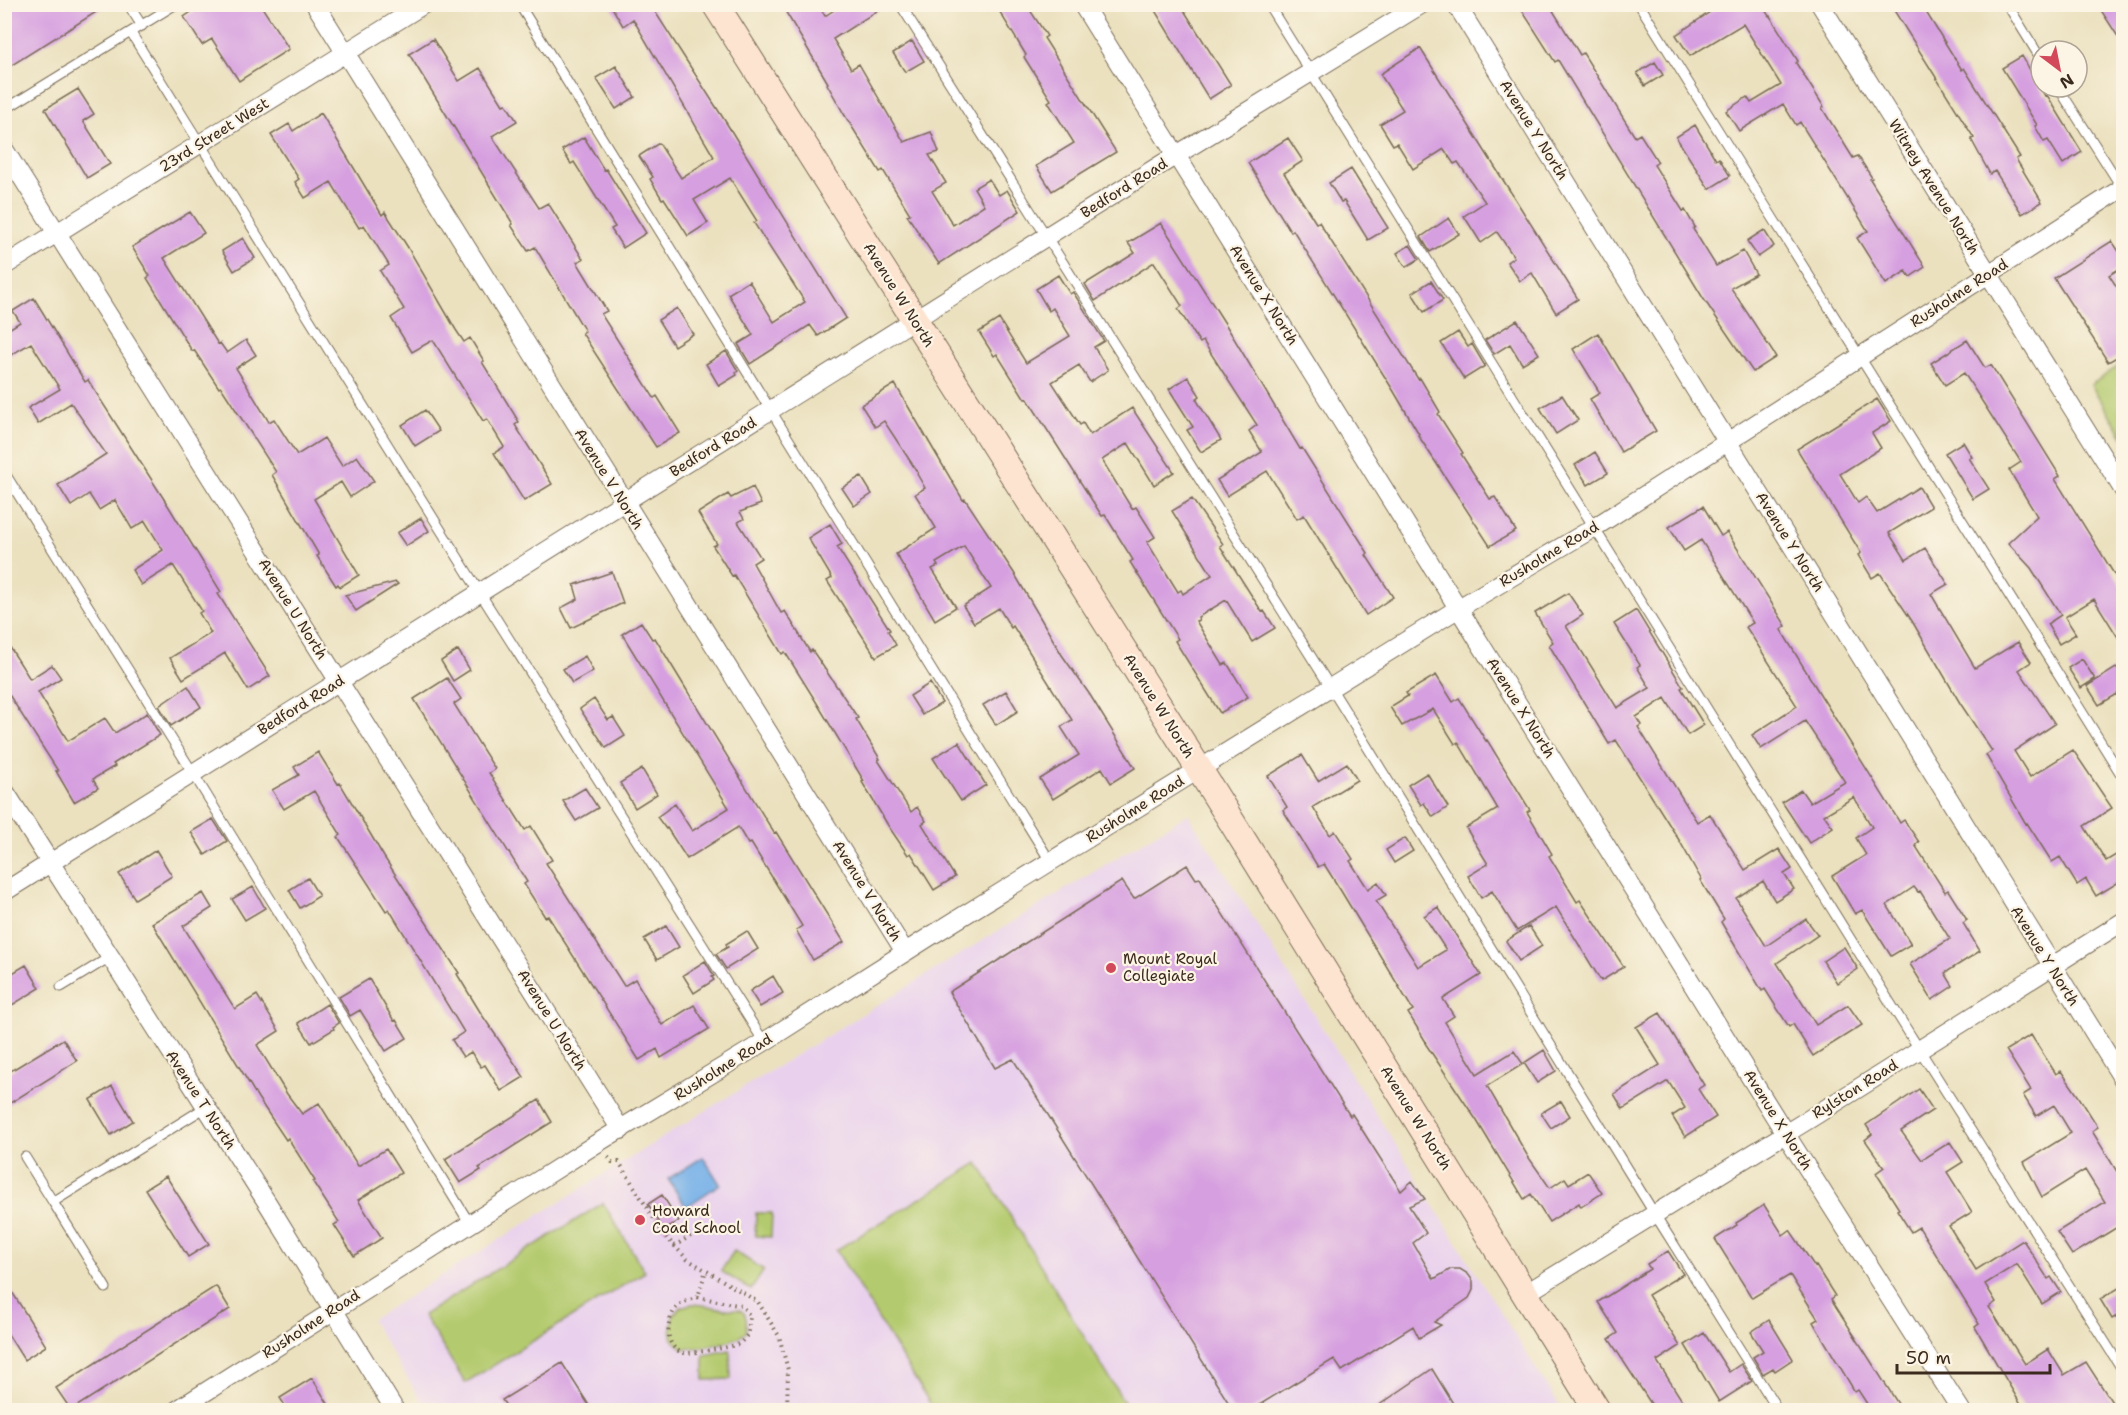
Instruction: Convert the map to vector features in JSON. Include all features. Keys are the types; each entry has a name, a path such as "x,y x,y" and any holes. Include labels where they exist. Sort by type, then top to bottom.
{"street":[{"name":"Avenue V North","path":"315,4 905,952"},
{"name":"23rd Street West","path":"4,266 424,4"},
{"name":"Avenue W North","path":"715,4 1199,770 1597,1410"},
{"name":"Avenue X North","path":"1082,4 1785,1133 1961,1410"},
{"name":"Bedford Road","path":"4,892 1046,237 1422,4"},
{"name":"Avenue Y North","path":"1456,4 2124,1081"},
{"name":"Witney Avenue North","path":"1820,4 2124,491"},
{"name":"Avenue U North","path":"4,149 621,1130"},
{"name":"Rusholme Road","path":"186,1408 333,1310 599,1142 764,1042 1050,861 1459,608 1595,527 2123,188"},
{"name":"Avenue T North","path":"4,790 395,1410"},
{"name":"Rylston Road","path":"1525,1294 2124,921"}],"lane":[{"path":"128,4 142,26"},
{"path":"4,110 176,4"},
{"path":"519,4 1050,861"},
{"path":"900,4 1330,688 1654,1213 1779,1410"},
{"path":"1268,4 1919,1049 2124,1372"},
{"path":"1639,4 2124,779"},
{"path":"2007,4 2029,40"},
{"path":"131,33 202,143 480,593 764,1042"},
{"path":"2066,99 2123,188"},
{"path":"4,472 193,773 470,1224"},
{"path":"61,987 110,957"},
{"path":"53,1202 206,1107"},
{"path":"25,1157 106,1288"}],"path":[{"path":"599,1142 612,1162 619,1162 664,1235 674,1246 687,1259 758,1302 779,1336 788,1370 787,1410"},
{"path":"674,1246 694,1234 708,1234 720,1229"},
{"path":"698,1298 706,1270"},
{"path":"698,1298 742,1306 750,1316 748,1334 739,1344 695,1353 683,1353 674,1347 668,1334 669,1318 678,1305 698,1298"}],"shaded area":[{"name":"Mount Royal Collegiate","path":"1188,814 1562,1410 427,1410 371,1320"}],"green space":[{"path":"2123,363 2123,436 2091,385"},
{"path":"978,1163 1129,1410 934,1410 836,1250"},
{"path":"603,1203 645,1272 465,1383 423,1315"},
{"path":"756,1213 772,1213 771,1237 755,1236"},
{"path":"734,1251 764,1270 751,1290 721,1271"},
{"path":"692,1304 740,1310 746,1317 746,1332 726,1342 684,1349 673,1340 671,1329 673,1316 680,1307"},
{"path":"730,1350 731,1379 704,1380 704,1355"}],"water":[{"path":"703,1157 720,1184 686,1207 668,1179"}],"building":[{"path":"4,4 109,4 4,70"},
{"path":"203,4 260,4 289,49 239,81 212,39 202,45 184,17"},
{"path":"610,4 656,4 652,7 846,318 818,336 810,325 750,364 738,344 753,335 728,294 749,281 774,322 805,302 754,223 757,221 730,178 694,200 708,223 688,236 664,198 662,199 650,179 653,177 639,156 659,143 681,178 714,157 633,19 623,26"},
{"path":"781,4 818,4 825,16 843,4 888,4 833,39 851,69 859,64 904,142 931,132 939,152 929,155 946,183 932,191 953,225 984,205 974,188 989,179 999,195 1007,190 1020,211 939,264 907,215 910,214 883,170 880,172 844,114"},
{"path":"995,4 1026,4 1047,36 1044,38 1116,152 1052,191 1036,166 1074,143 1048,102 1051,100"},
{"path":"1151,4 1180,4 1231,85 1209,99"},
{"path":"1518,4 1549,4 1580,55 1583,53 1635,137 1640,134 1658,162 1654,165 1683,211 1685,210 1695,227 1693,229 1716,266 1743,251 1756,274 1731,288 1776,357 1753,372 1703,298 1558,60 1555,62"},
{"path":"1722,4 1761,4 1798,61 1796,63 1853,158 1858,156 1925,267 1910,277 1906,271 1886,284 1857,238 1868,231 1800,122 1796,125 1783,104 1739,131 1726,111 1747,97 1751,103 1781,85 1743,24 1690,56 1676,35"},
{"path":"1890,4 1921,4 2020,157 2016,159 2042,202 2022,214 1995,171 1990,174 1971,139 1974,138"},
{"path":"2097,4 2124,4 2124,46"},
{"path":"433,39 459,81 480,68 503,105 506,104 517,121 492,136 539,208 548,203 583,259 577,262 607,311 601,314 654,398 657,396 680,433 656,447 582,333 585,331 535,247 528,251 511,225 513,224 409,54"},
{"path":"912,41 924,61 905,72 893,53"},
{"path":"1420,48 1578,299 1556,313 1532,273 1520,281 1507,262 1514,257 1497,232 1481,243 1464,216 1485,202 1458,162 1454,164 1444,149 1413,169 1397,143 1393,145 1380,124 1403,110 1380,74"},
{"path":"2022,56 2029,68 2029,99 2049,99 2082,152 2063,164 2048,140 2044,142 2035,126 2037,125 2002,68"},
{"path":"1655,62 1663,75 1645,86 1637,73"},
{"path":"616,66 635,97 616,109 596,78"},
{"path":"78,89 94,114 83,121 110,164 87,178 45,109"},
{"path":"321,113 382,215 385,212 407,246 456,330 464,342 470,338 519,422 515,425 552,484 524,501 494,453 504,447 487,419 483,421 433,340 412,352 391,318 404,309 380,271 389,265 364,225 359,228 331,182 305,198 295,182 299,179 271,135 289,124 293,131"},
{"path":"1695,125 1716,160 1719,158 1730,176 1709,189 1676,137"},
{"path":"584,137 646,233 623,248 611,229 615,227 574,162 571,164 562,150"},
{"path":"1288,138 1303,161 1284,173 1316,223 1319,222 1418,379 1420,378 1440,412 1438,414 1463,453 1461,454 1490,499 1495,497 1516,531 1490,546 1418,435 1393,390 1293,230 1291,232 1248,163"},
{"path":"1351,169 1388,228 1368,240 1344,201 1341,202 1329,183"},
{"path":"190,212 204,233 164,258 218,344 220,343 227,353 246,340 256,355 236,368 269,422 274,419 297,455 324,438 342,466 357,456 374,481 350,497 341,482 314,499 359,575 340,587 338,584 336,586 317,556 319,555 272,475 276,472 221,387 219,388 194,350 192,351 147,278 150,276 132,247"},
{"path":"1449,218 1459,234 1430,252 1421,237"},
{"path":"1161,223 1226,325 1300,449 1302,448 1368,553 1366,555 1393,597 1366,615 1304,515 1297,519 1267,471 1227,496 1217,480 1262,452 1249,431 1257,425 1203,341 1200,343 1178,309 1182,306 1154,262 1095,301 1085,284 1135,253 1128,243"},
{"path":"1764,230 1774,246 1758,257 1747,241"},
{"path":"243,238 255,258 234,271 222,251"},
{"path":"2112,241 2124,259 2124,266 2109,275 2124,298 2124,353 2108,362 2054,278"},
{"path":"1410,245 1419,259 1406,267 1397,253"},
{"path":"1058,275 1070,294 1073,292 1104,341 1094,347 1108,370 1090,382 1079,365 1052,382 1080,425 1083,423 1090,435 1132,408 1174,472 1154,485 1128,443 1102,460 1132,509 1136,507 1155,537 1147,542 1178,592 1181,590 1183,594 1212,575 1172,511 1192,499 1223,544 1220,546 1262,612 1264,611 1275,628 1252,642 1226,600 1198,617 1199,620 1196,621 1223,665 1227,663 1248,697 1220,713 1175,641 1178,639 1130,562 1133,560 1105,515 1102,516 1027,398 1025,399 997,354 994,356 979,332 999,319 1026,363 1070,336 1053,308 1049,311 1036,289"},
{"path":"1431,281 1443,300 1424,312 1412,293"},
{"path":"34,298 85,382 88,380 169,507 221,592 218,594 270,676 248,690 225,653 183,679 170,658 211,633 199,613 202,611 173,565 141,585 132,570 163,550 145,521 132,529 115,500 99,510 89,494 71,506 58,485 106,454 71,403 38,424 28,408 60,389 31,343 4,359 4,332 20,322 13,311"},
{"path":"677,308 693,334 674,346 658,320"},
{"path":"1517,320 1539,354 1522,364 1510,344 1494,354 1485,340"},
{"path":"1458,332 1468,347 1472,344 1485,366 1464,379 1441,343"},
{"path":"1598,333 1656,431 1621,452 1590,399 1600,393 1573,349"},
{"path":"1967,340 1985,368 1991,365 2060,476 2055,479 2124,590 2124,647 2094,599 2065,617 2076,634 2059,644 2047,624 2061,615 2031,568 2008,543 2037,516 2009,470 2021,462 1964,373 1945,385 1931,363"},
{"path":"726,351 738,371 737,375 719,386 706,364"},
{"path":"1188,377 1200,396 1196,399 1221,440 1201,452 1187,430 1193,427 1169,389"},
{"path":"895,384 963,500 965,499 1014,573 1062,655 1090,695 1135,768 1111,783 1102,768 1053,799 1040,779 1079,755 1061,727 1072,720 1013,626 1011,628 999,608 974,623 963,606 991,588 964,546 936,563 938,566 932,569 956,607 935,620 896,554 936,528 915,494 925,488 918,473 884,421 875,427 861,405"},
{"path":"1562,395 1578,420 1556,434 1540,408"},
{"path":"1877,399 1891,421 1872,433 1881,448 1840,474 1858,503 1866,497 1877,513 1919,487 1931,507 1889,533 1906,560 1925,548 1948,584 1931,594 1975,668 2018,642 2031,662 2019,670 2055,724 2014,751 2030,777 2073,750 2112,808 2084,826 2106,861 2124,850 2124,879 2096,896 2086,879 2077,885 2060,857 2052,862 2026,824 1986,755 1992,751 1880,573 1872,578 1858,555 1861,553 1797,449"},
{"path":"425,410 439,431 415,446 402,425"},
{"path":"1963,442 1972,457 1969,458 1989,489 1973,499 1945,453"},
{"path":"1595,452 1608,473 1588,485 1575,465"},
{"path":"861,476 872,494 854,506 842,488"},
{"path":"753,487 761,504 740,512 744,519 738,522 761,558 753,563 781,613 785,611 810,652 812,650 858,718 856,719 880,759 878,760 911,812 917,807 926,821 922,824 955,877 934,890 911,853 908,855 889,827 862,782 864,781 785,652 782,654 734,575 732,576 713,546 717,544 698,513 728,494 731,498"},
{"path":"1703,506 1721,536 1727,532 1786,626 1781,630 1815,686 1900,823 1904,820 1919,842 1915,845 1945,892 1948,890 1967,920 1963,923 1980,951 1945,973 1953,986 1932,1000 1910,964 1950,939 1920,891 1918,892 1914,887 1887,905 1911,944 1891,956 1862,910 1855,914 1832,876 1866,855 1856,838 1872,827 1854,797 1824,815 1833,827 1809,843 1782,802 1801,790 1810,803 1845,782 1805,721 1761,749 1752,735 1797,706 1746,627 1753,623 1701,540 1684,551 1669,527"},
{"path":"421,518 429,531 406,546 397,533"},
{"path":"830,524 842,544 837,547 890,630 888,631 896,645 876,657 827,581 832,578 808,538"},
{"path":"612,572 623,603 571,628 561,608 578,599 574,585"},
{"path":"396,582 398,584 356,611 345,595"},
{"path":"1568,593 1583,615 1566,626 1617,708 1650,688 1637,667 1640,665 1614,624 1636,610 1683,687 1681,688 1704,725 1688,735 1665,698 1636,717 1641,725 1638,727 1697,822 1710,814 1745,870 1779,849 1792,869 1784,874 1794,889 1775,901 1763,881 1736,898 1766,946 1806,919 1818,935 1777,963 1816,1025 1848,1005 1862,1025 1813,1056 1793,1024 1789,1027 1765,989 1762,991 1721,922 1724,919 1679,840 1616,740 1609,744 1549,645 1553,642 1535,613"},
{"path":"641,622 652,639 655,638 774,833 776,832 844,942 813,960 796,930 802,926 751,843 748,844 738,827 687,859 657,817 675,804 692,831 729,808 622,634"},
{"path":"4,638 30,679 52,665 61,678 38,692 68,741 105,718 115,733 147,713 160,735 93,779 98,788 74,802 56,771 58,771 4,687"},
{"path":"458,650 470,670 453,681 441,661"},
{"path":"585,656 593,671 572,683 563,669"},
{"path":"2082,659 2095,679 2081,688 2068,668"},
{"path":"2124,663 2124,690 2099,705 2087,686"},
{"path":"1436,675 1453,702 1459,698 1487,740 1530,810 1527,812 1552,854 1549,856 1577,902 1580,900 1624,967 1601,981 1556,907 1517,931 1492,891 1481,898 1468,876 1488,864 1466,828 1498,809 1458,742 1455,744 1433,709 1402,726 1390,707 1408,696 1406,693"},
{"path":"447,678 461,699 454,704 495,769 489,773 525,830 531,826 552,860 546,863 624,986 635,979 662,1025 694,1005 709,1029 661,1058 657,1049 639,1060 548,916 545,917 524,884 527,882 414,699"},
{"path":"930,683 942,703 922,715 910,696"},
{"path":"188,686 201,707 171,726 159,706"},
{"path":"1006,691 1018,711 996,725 983,705"},
{"path":"594,699 608,720 613,717 625,736 606,748 580,709"},
{"path":"959,742 986,785 961,801 933,758"},
{"path":"318,752 338,784 340,783 384,857 459,973 457,974 482,1015 524,1077 501,1091 485,1065 481,1067 471,1052 463,1057 452,1040 464,1032 389,909 386,911 338,837 341,835 314,791 284,809 272,790 299,775 294,767"},
{"path":"1302,755 1318,781 1347,763 1357,780 1313,807 1330,835 1335,831 1368,889 1378,882 1386,895 1376,901 1418,967 1446,950 1424,916 1438,907 1481,975 1443,999 1454,1016 1445,1022 1477,1074 1514,1051 1523,1064 1487,1086 1527,1155 1550,1188 1565,1178 1569,1184 1588,1172 1602,1193 1581,1207 1579,1203 1549,1222 1531,1194 1524,1199 1477,1121 1425,1043 1408,1013 1413,1010 1324,864 1318,867 1283,810 1287,807 1268,776"},
{"path":"642,769 657,794 635,808 620,783"},
{"path":"1427,773 1448,807 1433,817 1424,803 1421,805 1408,785"},
{"path":"585,788 598,808 576,821 563,801"},
{"path":"213,819 227,841 205,855 191,832"},
{"path":"1405,838 1413,851 1394,863 1386,850"},
{"path":"156,850 172,876 135,899 119,874"},
{"path":"1187,865 1196,879 1200,878 1350,1116 1352,1114 1401,1191 1412,1181 1425,1199 1409,1206 1426,1233 1413,1243 1434,1279 1451,1269 1460,1269 1473,1281 1473,1290 1469,1298 1434,1322 1441,1325 1419,1338 1413,1326 1342,1371 1334,1359 1251,1410 1233,1410 1013,1059 995,1068 949,992 1122,881 1134,899"},
{"path":"308,878 319,896 300,908 289,890"},
{"path":"253,887 265,908 245,920 232,899"},
{"path":"203,893 212,908 183,926 235,1009 257,995 279,1031 257,1045 287,1094 302,1114 319,1103 358,1166 386,1149 401,1173 358,1200 382,1238 354,1256 334,1225 339,1222 313,1182 315,1181 288,1138 286,1140 258,1098 152,923"},
{"path":"666,926 679,947 657,960 644,939"},
{"path":"1529,926 1542,946 1519,961 1506,941"},
{"path":"747,931 758,949 726,969 716,954 728,947 726,944"},
{"path":"1844,947 1858,969 1837,983 1823,961"},
{"path":"705,961 714,980 694,993 683,975"},
{"path":"26,965 40,988 4,1010 4,978"},
{"path":"773,976 783,993 760,1007 750,991"},
{"path":"369,979 407,1038 386,1051 360,1010 350,1016 339,997"},
{"path":"327,1004 339,1023 333,1027 334,1029 311,1043 298,1023"},
{"path":"1660,1013 1704,1085 1698,1089 1716,1117 1685,1137 1672,1116 1685,1108 1668,1081 1623,1109 1614,1094 1660,1065 1636,1027"},
{"path":"2031,1035 2056,1074 2061,1071 2098,1127 2092,1131 2124,1183 2124,1223 2072,1255 2057,1232 2105,1202 2085,1170 2042,1197 2024,1162 2071,1133 2054,1105 2036,1116 2023,1095 2031,1090 2006,1050"},
{"path":"63,1039 77,1061 4,1107 4,1075"},
{"path":"1544,1050 1556,1071 1537,1083 1524,1063"},
{"path":"112,1086 133,1121 111,1135 90,1100"},
{"path":"1919,1089 1933,1110 1901,1131 1922,1160 1950,1142 1963,1162 1947,1172 1972,1212 1949,1226 1976,1270 2023,1240 2048,1279 2051,1277 2061,1292 2042,1304 2017,1264 1985,1284 1996,1302 1989,1307 2025,1364 2048,1349 2064,1375 2086,1362 2117,1410 2024,1410 1975,1327 1979,1324 1919,1227 1911,1232 1897,1210 1899,1209 1876,1173 1884,1167 1865,1140 1872,1134 1866,1125"},
{"path":"539,1100 552,1122 479,1168 481,1170 460,1183 445,1159"},
{"path":"1561,1101 1570,1116 1551,1128 1541,1113"},
{"path":"166,1176 209,1244 188,1257 145,1189"},
{"path":"662,1195 679,1221 664,1230 648,1204"},
{"path":"1764,1205 1783,1235 1790,1230 1816,1266 1835,1296 1831,1299 1902,1410 1871,1410 1858,1390 1855,1392 1813,1322 1818,1319 1790,1275 1752,1298 1715,1239"},
{"path":"1668,1251 1683,1274 1648,1295 1680,1346 1657,1361 1688,1410 1655,1410 1609,1339 1618,1333 1598,1302 1650,1269 1647,1264"},
{"path":"4,1279 46,1346 24,1360 4,1328"},
{"path":"2124,1285 2124,1312 2112,1319 2100,1299"},
{"path":"216,1286 230,1309 71,1410 56,1388"},
{"path":"1769,1320 1793,1359 1775,1371 1773,1368 1763,1374 1753,1357 1763,1351 1751,1332"},
{"path":"1704,1333 1729,1372 1741,1364 1752,1381 1719,1402 1685,1345"},
{"path":"562,1363 592,1410 509,1410 502,1400"},
{"path":"1432,1369 1457,1410 1372,1410"},
{"path":"312,1378 332,1410 288,1410 280,1398"}],"place":[{"name":"Mount Royal Collegiate","path":"1111,968"},
{"name":"Howard Coad School","path":"640,1220"}]}
